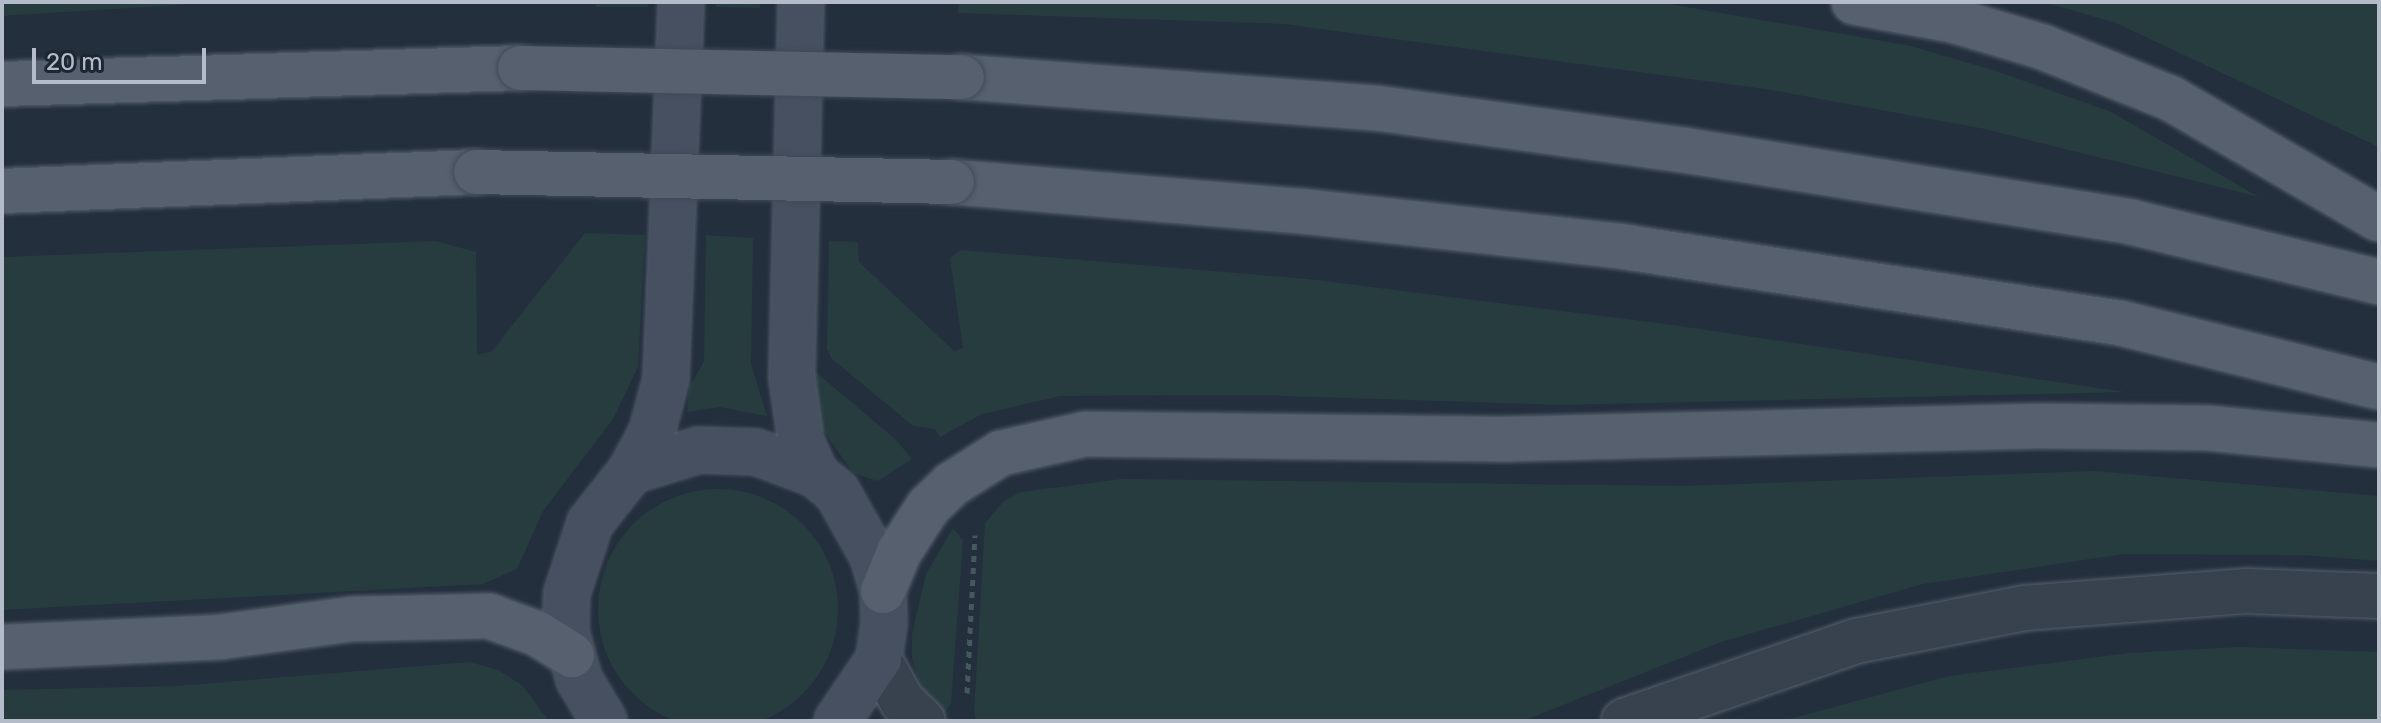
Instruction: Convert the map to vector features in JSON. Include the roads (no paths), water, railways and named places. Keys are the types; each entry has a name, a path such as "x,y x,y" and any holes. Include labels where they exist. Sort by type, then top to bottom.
{"main road":[{"path":"595,715 566,632 575,557 590,523 631,471 652,432 666,379 681,2"},
{"path":"801,2 792,378 801,442 815,474"},
{"path":"1854,2 1952,20 2043,47 2170,98 2266,149 2379,219"},
{"path":"2,84 520,68 962,77 1376,108 1689,151 2131,222 2379,282"},
{"path":"2,191 476,172 952,182 1301,211 1625,247 2120,323 2379,387"},
{"path":"837,721 879,659 883,591 899,552 928,507 960,478 1001,453 1085,434 1509,439 2040,426 2208,428 2379,445"},
{"path":"631,471 699,450 727,450 780,457 815,474 837,492 861,528 883,591"},
{"path":"2,647 220,637 352,619 489,616 538,634 572,655"}],"street":[{"path":"1624,721 1856,641 2024,608 2247,591 2379,596"},
{"path":"879,659 902,701 923,721"}]}
